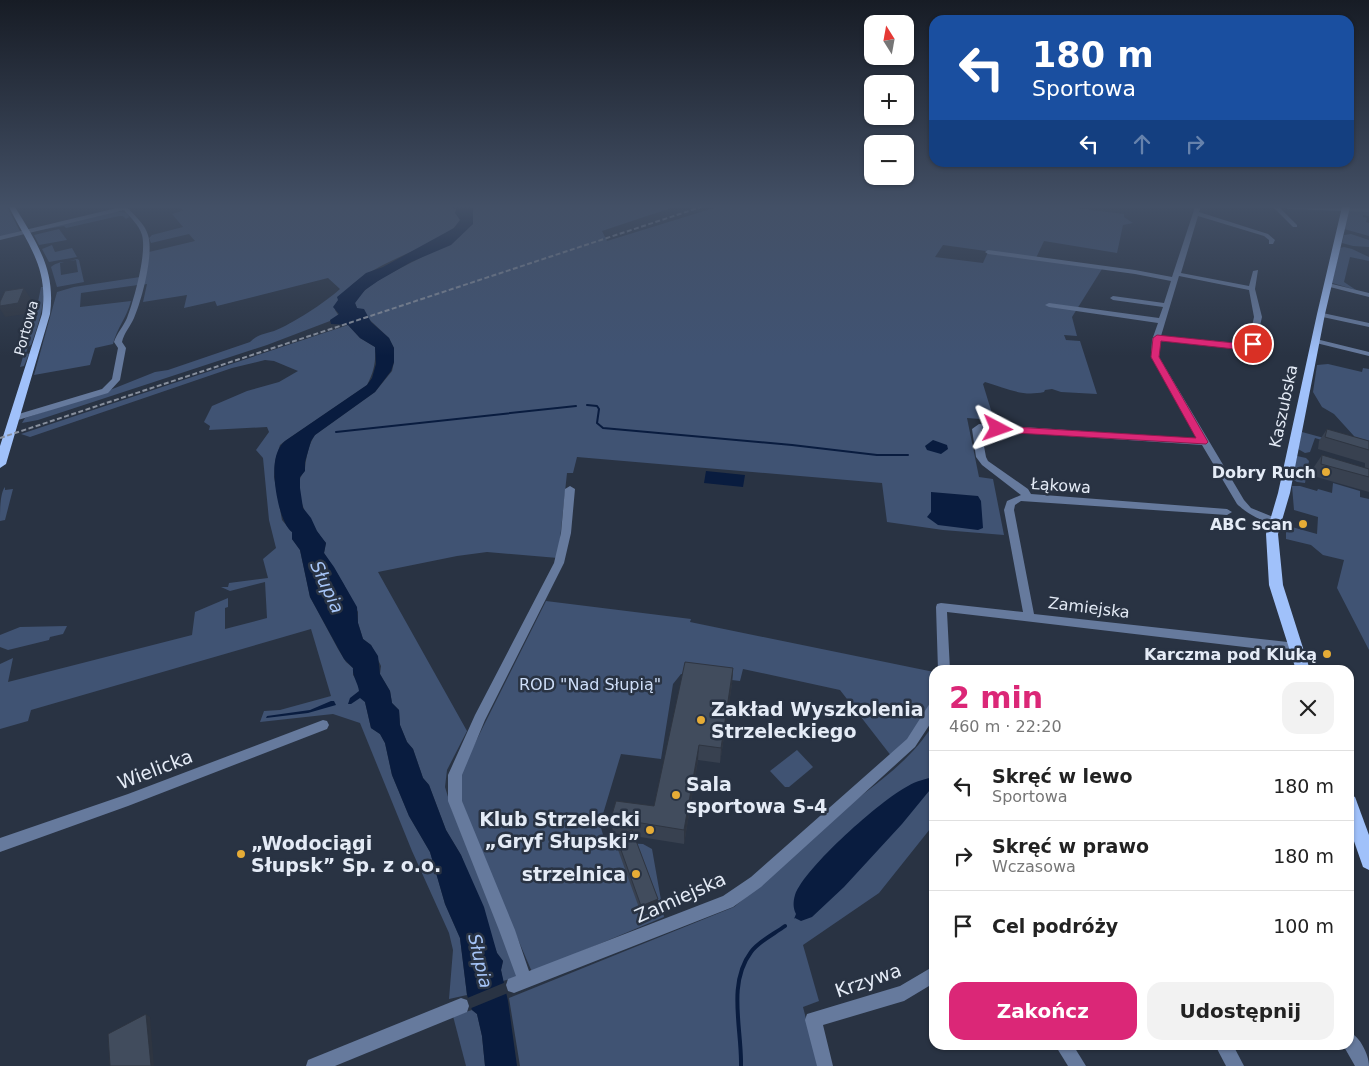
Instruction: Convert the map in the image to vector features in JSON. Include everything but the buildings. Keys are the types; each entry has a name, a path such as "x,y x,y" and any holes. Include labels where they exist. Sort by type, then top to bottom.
{"main road":[{"name":"Portowa","path":"0,464 50,296 45,266 40,257"},
{"name":"Kaszubska","path":"1301,665 1276,585 1272,545 1275,521 1285,488 1315,340 1335,257"},
{"path":"1354,817 1369,861"}],"street":[{"path":"15,418 105,391 116,380 122,348 118,342 120,333 128,324 133,311 143,272 144,257"},
{"path":"1023,257 1252,289"},
{"path":"1182,257 1157,338 1155,357 1203,442 1240,502 1248,510 1275,521"},
{"path":"1157,338 1251,347 1258,317 1252,289 1256,271"},
{"path":"1328,285 1369,295"},
{"path":"1112,298 1167,306"},
{"path":"1049,305 1162,321"},
{"path":"1321,314 1369,326"},
{"path":"1315,340 1369,354"},
{"path":"1027,497 1025,491 985,464 981,457 976,430 979,427 1203,442"},
{"name":"Zamiejska","path":"570,489 566,533 559,562 479,720 455,775 455,802 507,930 519,983 728,902 756,882 911,743 929,715"},
{"name":"Łąkowa","path":"1029,617 1009,510 1010,503 1014,500 1027,497 1227,512"},
{"name":"Zamiejska","path":"944,665 941,607 1296,648"},
{"name":"Wielicka","path":"0,846 128,800 323,725"},
{"name":"Krzywa","path":"825,1066 812,1020 886,1000 904,993 929,977"},
{"path":"314,1066 461,1006"},
{"path":"1354,1049 1364,1066"},
{"path":"1067,1050 1078,1066"},
{"path":"1227,1050 1236,1066"}],"green space":[{"path":"46,257 77,257 49,262"},
{"path":"148,257 401,257 365,275 352,285 341,297 335,310 339,316 330,321 267,345 38,420 22,423 25,418 110,390 155,372 168,370 250,342 299,318 340,289 328,278 217,306 215,301 184,308 187,295 143,302 147,284 141,285"},
{"path":"423,257 935,257 983,263 986,257 1020,257 1102,269 1072,317 1077,336 1064,335 1066,340 1080,341 1097,394 1061,392 1052,389 1045,390 1044,392 1021,393 985,382 983,384 994,420 967,418 979,477 993,479 1004,535 943,530 887,522 882,483 577,457 573,473 567,473 558,558 487,552 378,572 467,731 447,770 445,787 452,810 520,976 503,981 501,970 503,961 497,953 461,855 446,830 429,785 423,778 413,749 407,742 400,725 399,710 392,703 390,691 380,674 381,666 371,645 363,639 358,623 358,612 324,553 326,543 306,513 300,496 300,479 305,469 309,446 315,435 375,392 392,371 394,348 389,338 357,308 355,303 367,288"},
{"path":"1338,257 1369,257 1369,261 1350,257 1344,282 1356,290 1332,283"},
{"path":"77,259 79,260 84,282 57,287 51,267 57,263 64,262 60,263 61,275 78,272 76,260 70,261"},
{"path":"140,277 138,285 81,293 80,307 131,301 113,344 95,348 90,365 34,375 57,292 74,287"},
{"path":"41,287 44,287 40,317 31,345 26,353 29,354 24,366 20,367 36,312"},
{"path":"348,325 360,338 375,347 374,367 367,385 280,445 275,461 274,477 282,520 292,532 292,539 300,550 310,597 338,649 346,662 353,668 353,675 358,682 360,695 365,702 371,728 380,734 385,743 392,775 409,816 430,852 445,904 460,938 467,995 449,999 453,950 449,933 412,851 360,723 333,714 260,722 264,711 280,710 331,696 311,629 31,710 28,721 0,729 0,664 13,658 8,682 192,635 195,612 228,598 228,607 225,608 225,629 267,618 265,582 230,591 221,587 228,587 229,583 268,578 263,559 276,548 269,520 263,458 256,450 269,432 267,427 209,430 210,426 204,422 212,406 247,391 279,382 298,371 274,361 265,360 232,368 30,437 21,434"},
{"path":"1328,364 1362,372 1363,368 1369,369 1369,455 1315,438 1310,452 1305,453 1298,449 1302,432 1346,444 1354,436 1334,414 1322,407 1313,392 1317,365"},
{"path":"1297,456 1306,458 1309,461 1305,483 1292,479"},
{"path":"1333,483 1360,491 1360,497 1369,499 1369,650 1337,588 1344,560 1323,555 1311,545 1286,539 1286,531 1292,527 1317,534 1318,517 1294,510 1292,486 1300,486 1317,491 1318,489 1332,493"},
{"path":"5,487 5,490 13,489 5,520 0,521 1,497"},
{"name":"ROD \"Nad Słupią\"","path":"546,601 691,619 690,622 929,671 929,706 917,728 892,757 840,690 743,669 740,681 681,674 673,684 661,759 621,754 600,824 605,842 643,844 652,849 664,917 532,972 492,879 460,797 459,779 467,759"},
{"path":"67,626 63,634 50,637 49,640 8,650 0,647 0,635 20,627"},
{"path":"929,730 929,830 879,893 803,945 819,1001 803,1007 818,1066 520,1066 509,998 734,907 831,820 887,776"},
{"path":"797,750 813,767 789,787 785,787 770,771"},
{"path":"472,1010 477,1014 482,1036 485,1066 466,1066 453,1016"}],"water":[{"name":"Słupia","path":"402,257 423,257 378,281 365,290 355,303 357,308 364,309 371,322 389,338 394,348 394,362 391,371 375,392 315,435 311,441 305,462 305,471 300,477 303,508 326,543 324,553 357,607 358,623 363,639 371,645 378,656 380,674 390,691 392,703 399,710 400,725 407,742 413,749 423,778 429,785 446,830 461,855 484,907 497,953 503,961 501,970 508,1001 517,1066 485,1066 482,1036 477,1014 472,1010 467,995 460,938 445,904 430,852 409,816 392,775 385,743 380,734 371,728 365,702 360,698 348,704 350,698 359,691 353,674 353,668 344,659 310,597 300,550 292,539 292,532 283,519 278,499 274,469 279,448 285,441 367,385 372,378 376,364 375,347 360,338 348,325 331,324 330,320 339,314 333,307 338,300 337,297 366,273 383,267"},
{"path":"933,440 947,445 948,449 941,454 927,450 925,446"},
{"path":"706,471 745,475 743,487 704,483"},
{"path":"931,492 978,496 981,501 983,528 978,530 938,525 927,517 931,512"},
{"path":"334,701 336,705 308,713 266,718 267,716 310,710"},
{"path":"929,778 929,791 902,824 844,887 812,917 801,921 794,919 796,914 794,909 795,895 813,868 845,835 880,805 914,783"}],"pier":[{"path":"506,982 508,993 469,1009 465,999"}],"waterway":[{"path":"587,405 597,406 599,409 597,423 603,428 792,445 877,455 908,455"},
{"path":"336,432 576,406"},
{"path":"741,1066 737,1007 739,978 754,948 785,926"}],"railway":[{"path":"0,438 550,257"}],"place":[{"name":"Dobry Ruch","path":"1326,472"},
{"name":"ABC scan","path":"1303,524"},
{"name":"Karczma pod Kluką","path":"1327,654"},
{"name":"Zakład Wyszkolenia Strzeleckiego","path":"701,720"},
{"name":"Sala sportowa S-4","path":"676,795"},
{"name":"Klub Strzelecki „Gryf Słupski”","path":"650,830"},
{"name":"„Wodociągi Słupsk” Sp. z o.o.","path":"241,854"},
{"name":"strzelnica","path":"636,874"}],"route":[{"path":"998,429 1203,442 1157,362 1154,352 1157,338 1244,347 1251,347 1253,344"}]}
